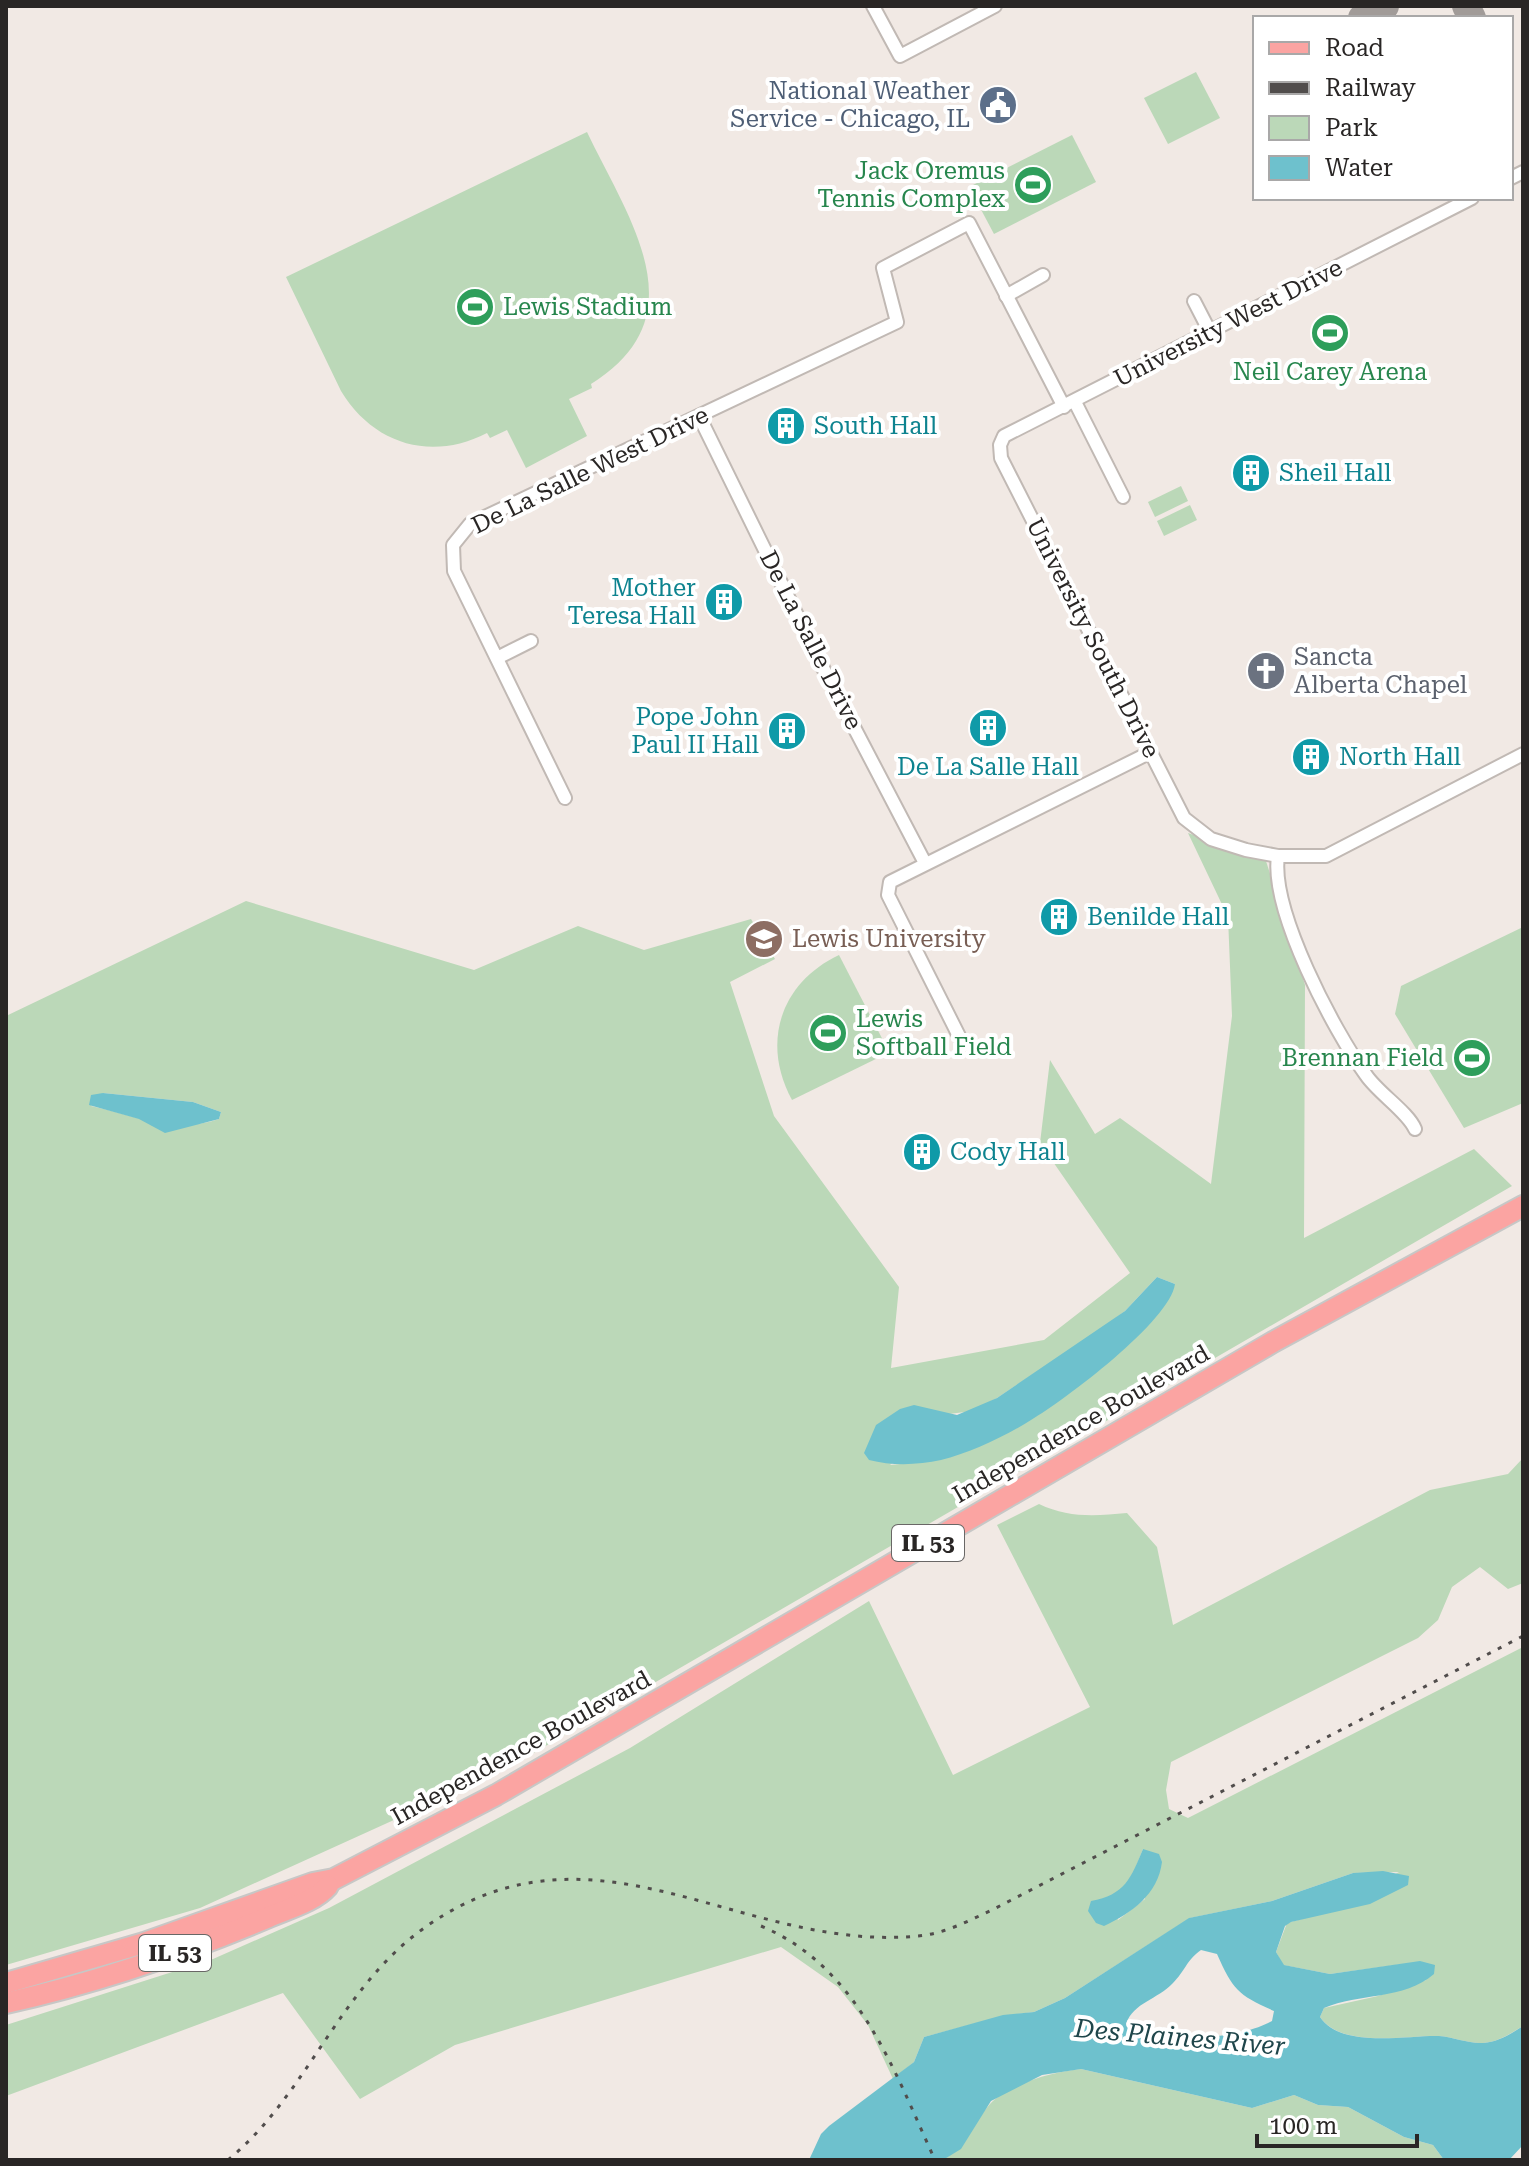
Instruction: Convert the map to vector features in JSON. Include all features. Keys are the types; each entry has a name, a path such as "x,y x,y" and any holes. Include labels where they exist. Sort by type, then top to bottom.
{"main road":[{"name":"Independence Boulevard","path":"6,1983 94,1960 313,1883 334,1879 581,1747 1273,1342 1523,1206"},
{"name":"Independence Boulevard","path":"6,2003 125,1970 217,1938 323,1892 334,1879"}],"street":[{"path":"873,6 900,56 995,6"},
{"name":"University West Drive","path":"1001,458 1000,445 1004,436 1468,200"},
{"name":"De La Salle West Drive","path":"565,798 454,571 453,545 470,524 897,322 883,268 969,223 1006,296"},
{"path":"1043,275 1006,296 1123,497"},
{"path":"1194,301 1210,332"},
{"name":"De La Salle Drive","path":"699,416 823,668 925,863"},
{"name":"University South Drive","path":"1001,458 1184,818 1211,839 1278,856"},
{"path":"497,658 531,641"},
{"path":"961,1040 888,895 890,882 1151,752"},
{"path":"1415,1129 1366,1076 1313,985 1282,899 1276,870 1278,856 1326,856 1523,754"}],"green space":[{"path":"1196,72 1220,118 1168,144 1144,98"},
{"name":"Lewis Stadium","path":"587,132 635,232 646,265 649,297 643,328 624,357 591,384 592,388 569,399 587,436 526,468 507,430 490,438 487,433 466,442 425,446 405,443 369,424 341,391 286,277"},
{"name":"Jack Oremus Tennis Complex","path":"1072,135 1096,182 994,234 969,187"},
{"path":"1181,486 1188,501 1155,517 1148,502"},
{"path":"1190,505 1197,520 1164,536 1157,521"},
{"path":"1188,833 1266,861 1305,985 1304,1238 1474,1149 1512,1186 504,1770 200,1908 6,1965 6,1016 246,901 474,970 578,926 644,950 751,919 775,959 730,982 774,1116 899,1287 891,1368 1044,1340 1130,1273 1040,1143 1050,1060 1095,1134 1120,1118 1211,1184 1232,1016 1228,917","holes":["103,1093 193,1102 221,1112 219,1119 202,1123 154,1122 91,1106","1157,1277 1175,1284 900,1464 890,1465 949,1414 973,1411 997,1398 1104,1327 1125,1311"]},
{"name":"Brennan Field","path":"1523,927 1523,1103 1464,1128 1395,1014 1401,986"},
{"name":"Lewis Softball Field","path":"839,955 886,1046 884,1055 792,1100 778,1057 782,1017 802,981"},
{"path":"1523,1458 1523,1583 1508,1589 1480,1567 1452,1587 1438,1620 1418,1638 1171,1762 1166,1790 1169,1809 1188,1818 1523,1647 1523,2026 1509,2035 1478,2043 1439,2036 1359,2037 1330,2027 1320,2017 1324,2008 1378,1996 1426,1980 1403,1964 1330,1974 1283,1965 1276,1952 1287,1923 1320,1914 1399,1872 1353,1873 1272,1901 1190,1918 1065,1998 1034,2012 1003,2016 924,2037 914,2062 893,2079 868,2025 838,1987 781,1947 455,2045 360,2099 283,1993 6,2096 6,2025 213,1959 329,1908 630,1748 869,1601 953,1775 1090,1707 997,1525 1039,1504 1071,1514 1127,1513 1157,1547 1173,1625 1430,1490 1508,1474","holes":["1143,1849 1145,1899 1118,1920 1110,1898 1129,1884"]},
{"path":"1081,2069 1252,2108 1294,2095 1318,2105 1348,2107 1404,2137 1433,2145 1444,2160 943,2160 959,2147 990,2104 1008,2090 1059,2072"}],"water":[{"path":"103,1093 193,1102 221,1112 219,1119 165,1133 139,1119 89,1105 91,1095"},
{"path":"1157,1277 1175,1284 1169,1300 1155,1318 1090,1378 1021,1426 976,1448 932,1462 887,1463 869,1460 864,1453 876,1425 900,1409 914,1405 957,1415 997,1398 1125,1311"},
{"path":"1143,1849 1159,1854 1162,1862 1155,1884 1142,1901 1124,1915 1104,1926 1096,1923 1088,1911 1091,1901 1112,1894 1125,1884"},
{"name":"Des Plaines River","path":"1383,1871 1409,1876 1408,1885 1370,1904 1291,1922 1285,1926 1276,1952 1284,1965 1330,1974 1420,1961 1435,1965 1434,1974 1409,1988 1324,2008 1320,2017 1330,2027 1343,2033 1375,2038 1439,2036 1483,2043 1509,2035 1523,2026 1523,2145 1509,2160 1444,2160 1433,2145 1404,2137 1348,2107 1318,2105 1294,2095 1252,2108 1081,2069 1042,2075 991,2101 961,2149 943,2160 809,2160 821,2134 829,2126 914,2062 924,2037 1003,2015 1034,2012 1065,1998 1189,1918 1272,1901 1353,1873","holes":["1201,1950 1217,1954 1238,1990 1274,2011 1272,2021 1221,2036 1164,2036 1129,2030 1126,2024 1134,2011 1167,1989 1196,1954"]}],"taxiway":[{"path":"1366,16 1385,6"},
{"path":"1466,6 1471,16"}],"railway":[{"path":"228,2160 281,2104 347,2009 397,1951 427,1926 489,1893 550,1880 610,1882 670,1893 791,1925 853,1936 937,1933 992,1910 1523,1636"},
{"path":"761,1926 795,1944 824,1967 848,1995 888,2058 935,2160"}],"place":[{"name":"National Weather Service - Chicago, IL","path":"998,105"},
{"name":"Jack Oremus Tennis Complex","path":"1033,185"},
{"name":"Lewis Stadium","path":"475,307"},
{"name":"Neil Carey Arena","path":"1330,333"},
{"name":"South Hall","path":"786,426"},
{"name":"Sheil Hall","path":"1251,473"},
{"name":"Mother Teresa Hall","path":"724,602"},
{"name":"Sancta Alberta Chapel","path":"1266,671"},
{"name":"De La Salle Hall","path":"988,728"},
{"name":"Pope John Paul II Hall","path":"787,731"},
{"name":"North Hall","path":"1311,757"},
{"name":"Benilde Hall","path":"1059,917"},
{"name":"Lewis University","path":"764,939"},
{"name":"Lewis Softball Field","path":"828,1033"},
{"name":"Brennan Field","path":"1472,1058"},
{"name":"Cody Hall","path":"922,1152"}]}
